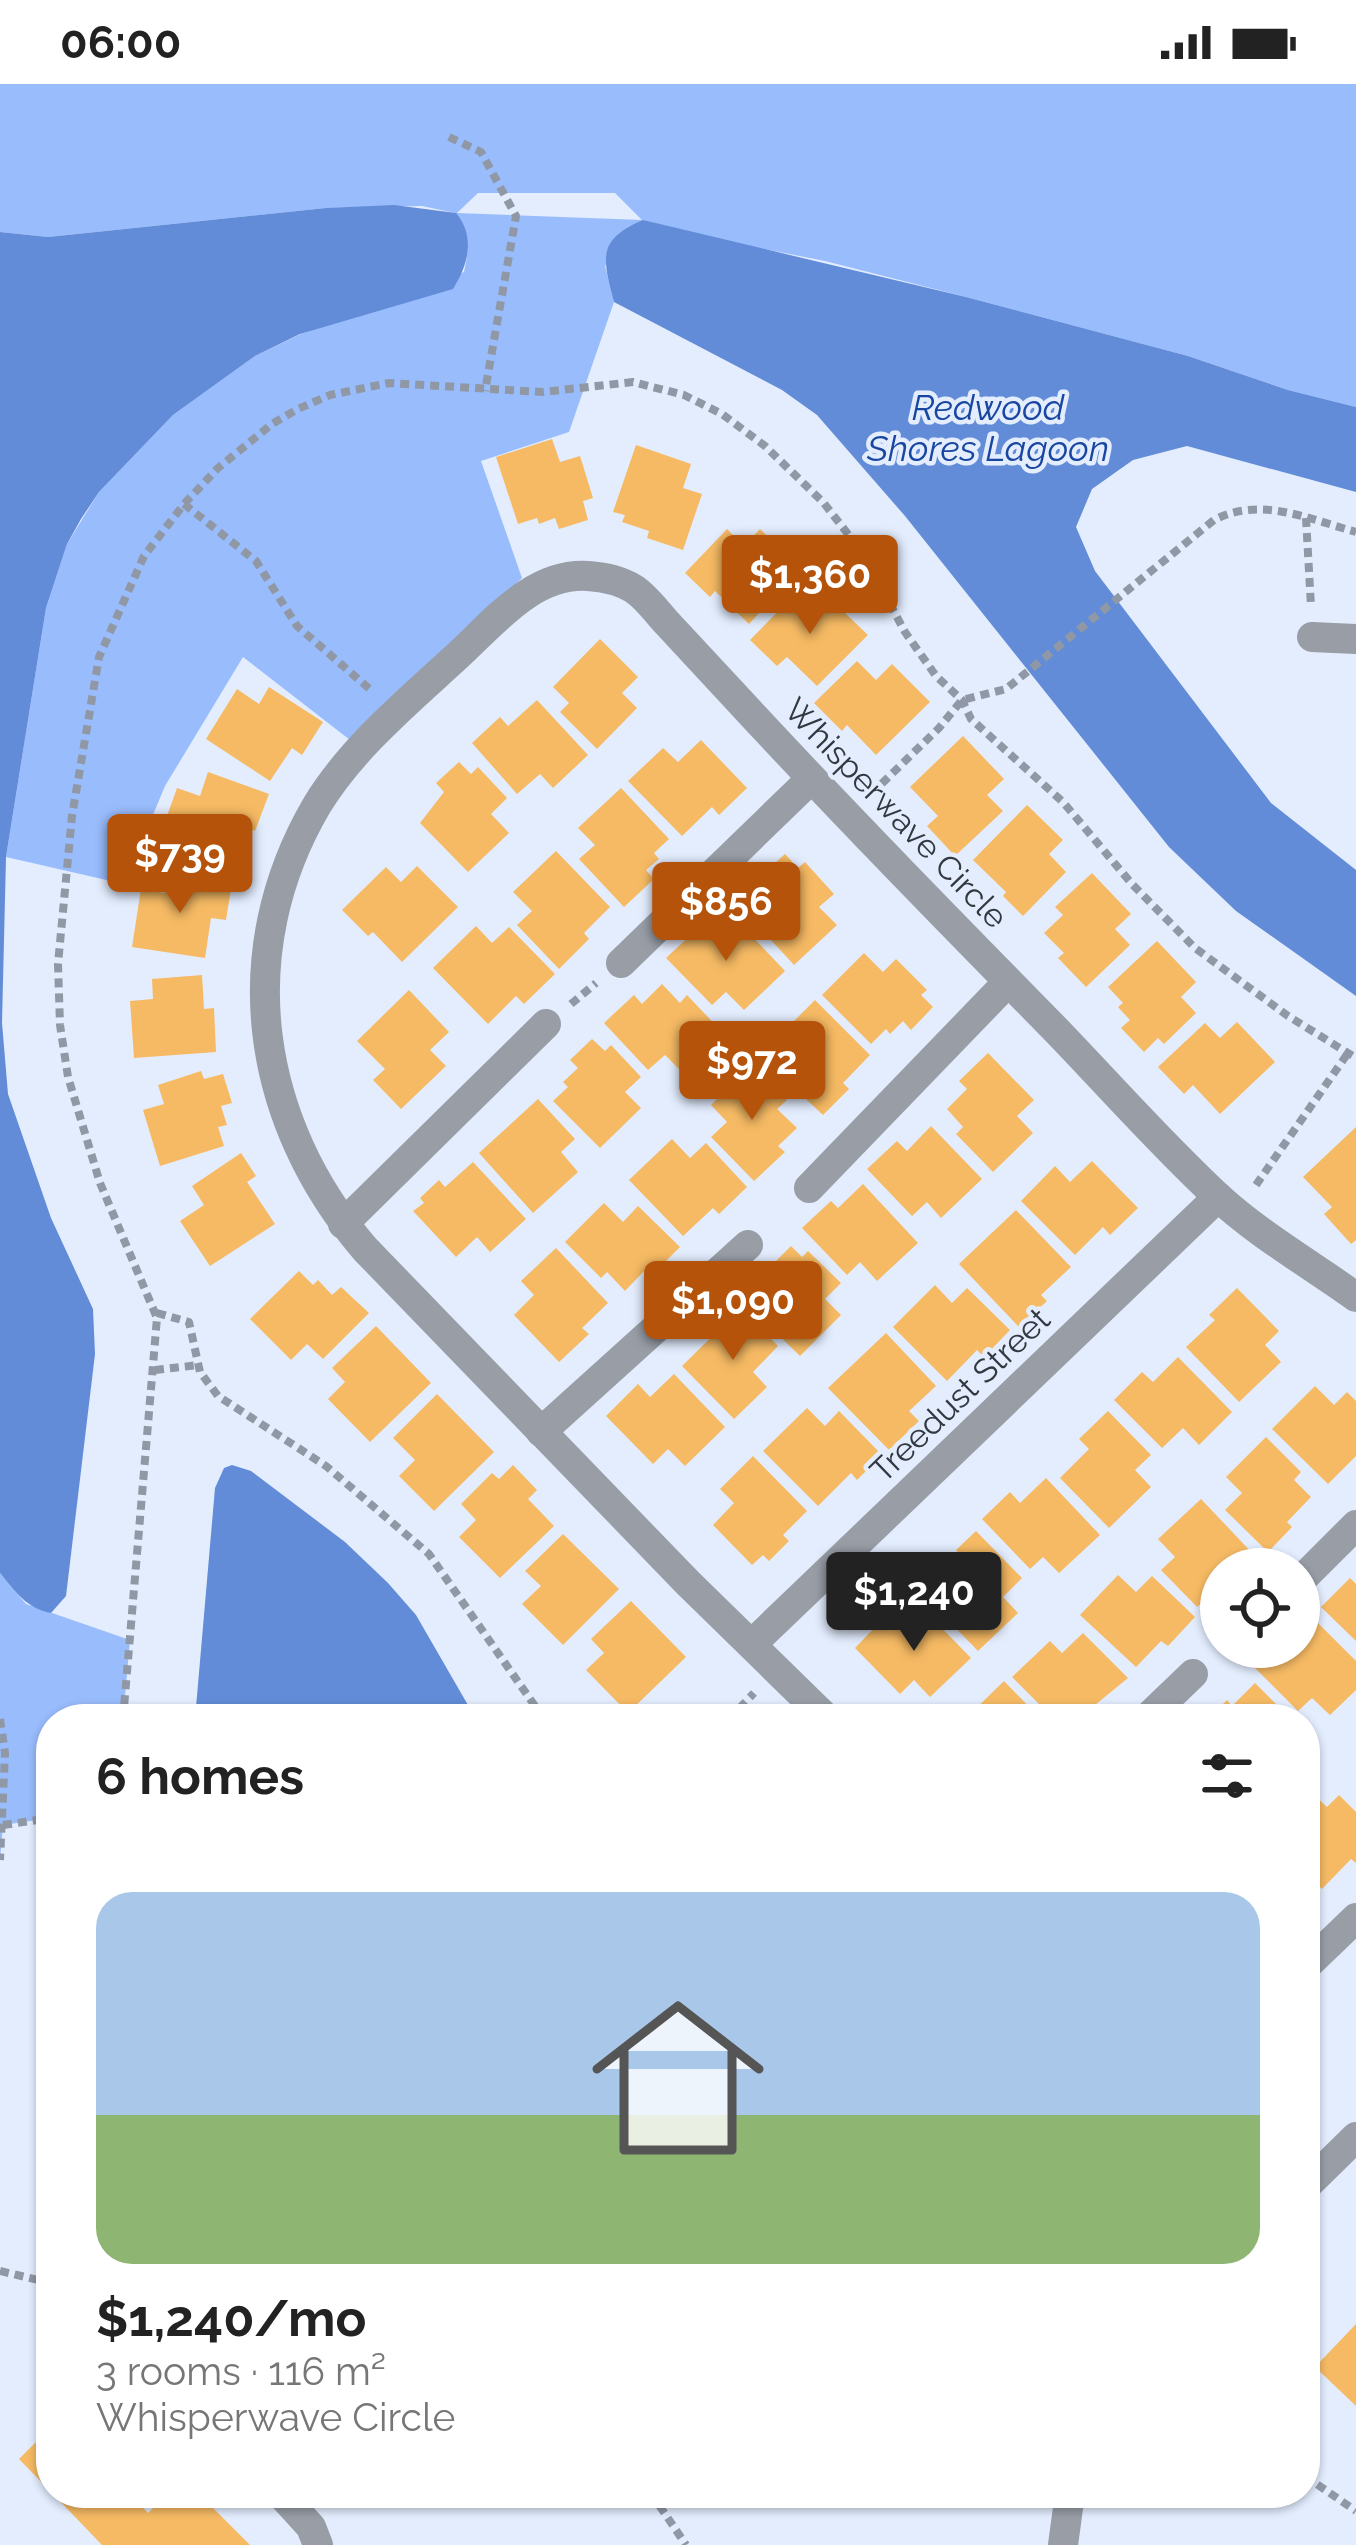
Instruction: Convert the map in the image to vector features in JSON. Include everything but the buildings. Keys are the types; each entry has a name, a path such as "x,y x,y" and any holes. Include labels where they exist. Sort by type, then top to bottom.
{"street":[{"name":"Whisperwave Circle","path":"812,1704 541,1432 344,1224 309,1169 288,1124 269,1056 265,972 275,908 317,806 340,773 397,712 524,596 554,580 598,578 617,581 644,597 811,779 1218,1197 1356,1297"},
{"path":"1312,637 1356,639"},
{"path":"621,963 811,779"},
{"path":"809,1188 1008,982"},
{"path":"344,1224 547,1024"},
{"name":"Treedust Street","path":"752,1644 1218,1197"},
{"path":"541,1432 748,1246"},
{"path":"1320,1561 1356,1525"},
{"path":"1162,1704 1193,1674"},
{"path":"1320,1953 1356,1918"},
{"path":"1320,2173 1356,2137"},
{"path":"294,2508 311,2527 318,2545"},
{"path":"1064,2545 1068,2508"}],"path":[{"path":"449,136 481,152 516,216 484,391"},
{"path":"184,504 256,561 297,626 397,712"},
{"path":"868,797 962,700 1006,689 1214,520 1236,509 1261,507 1356,532"},
{"path":"1306,518 1312,637"},
{"path":"962,700 971,719 1063,802 1132,884 1195,948 1352,1056 1252,1192"},
{"path":"547,1024 621,963"},
{"path":"155,1312 189,1322 199,1364 218,1396 326,1466 429,1554 534,1704"},
{"path":"155,1370 199,1364"},
{"path":"124,1704 130,1640"},
{"path":"743,1704 755,1692"},
{"path":"0,1719 5,1753 0,1860"},
{"path":"3,1825 36,1820"},
{"path":"0,2272 36,2280"},
{"path":"1320,2486 1356,2511"},
{"path":"661,2508 686,2545"}],"shaded area":[{"path":"0,84 1356,84 1356,407 966,297 643,220 605,266 614,302 569,432 481,461 522,578 350,740 243,657 165,786 124,884 6,857 46,608 67,544 99,492 173,415 255,356 464,272 466,234 455,213 422,206 326,208 48,237 0,232","holes":["478,193 615,193 642,220 457,213"]},
{"path":"0,1573 26,1604 130,1640 124,1704 36,1704 36,1820 3,1825 0,1860"}],"water":[{"path":"394,205 456,213 466,232 468,251 453,289 300,334 255,356 173,415 99,492 81,519 67,544 46,608 6,857 2,1023 8,1094 51,1218 93,1309 95,1354 66,1596 51,1613 28,1603 0,1573 0,232 48,237"},
{"name":"Redwood Shores Lagoon","path":"643,220 966,297 1356,407 1356,492 1187,446 1133,460 1092,489 1076,527 1095,571 1271,803 1356,870 1356,996 1236,911 1169,847 905,516 817,415 782,390 614,302 606,262 610,243"},
{"path":"232,1465 251,1471 345,1542 388,1583 416,1615 467,1704 196,1704 215,1488 224,1468"}]}
